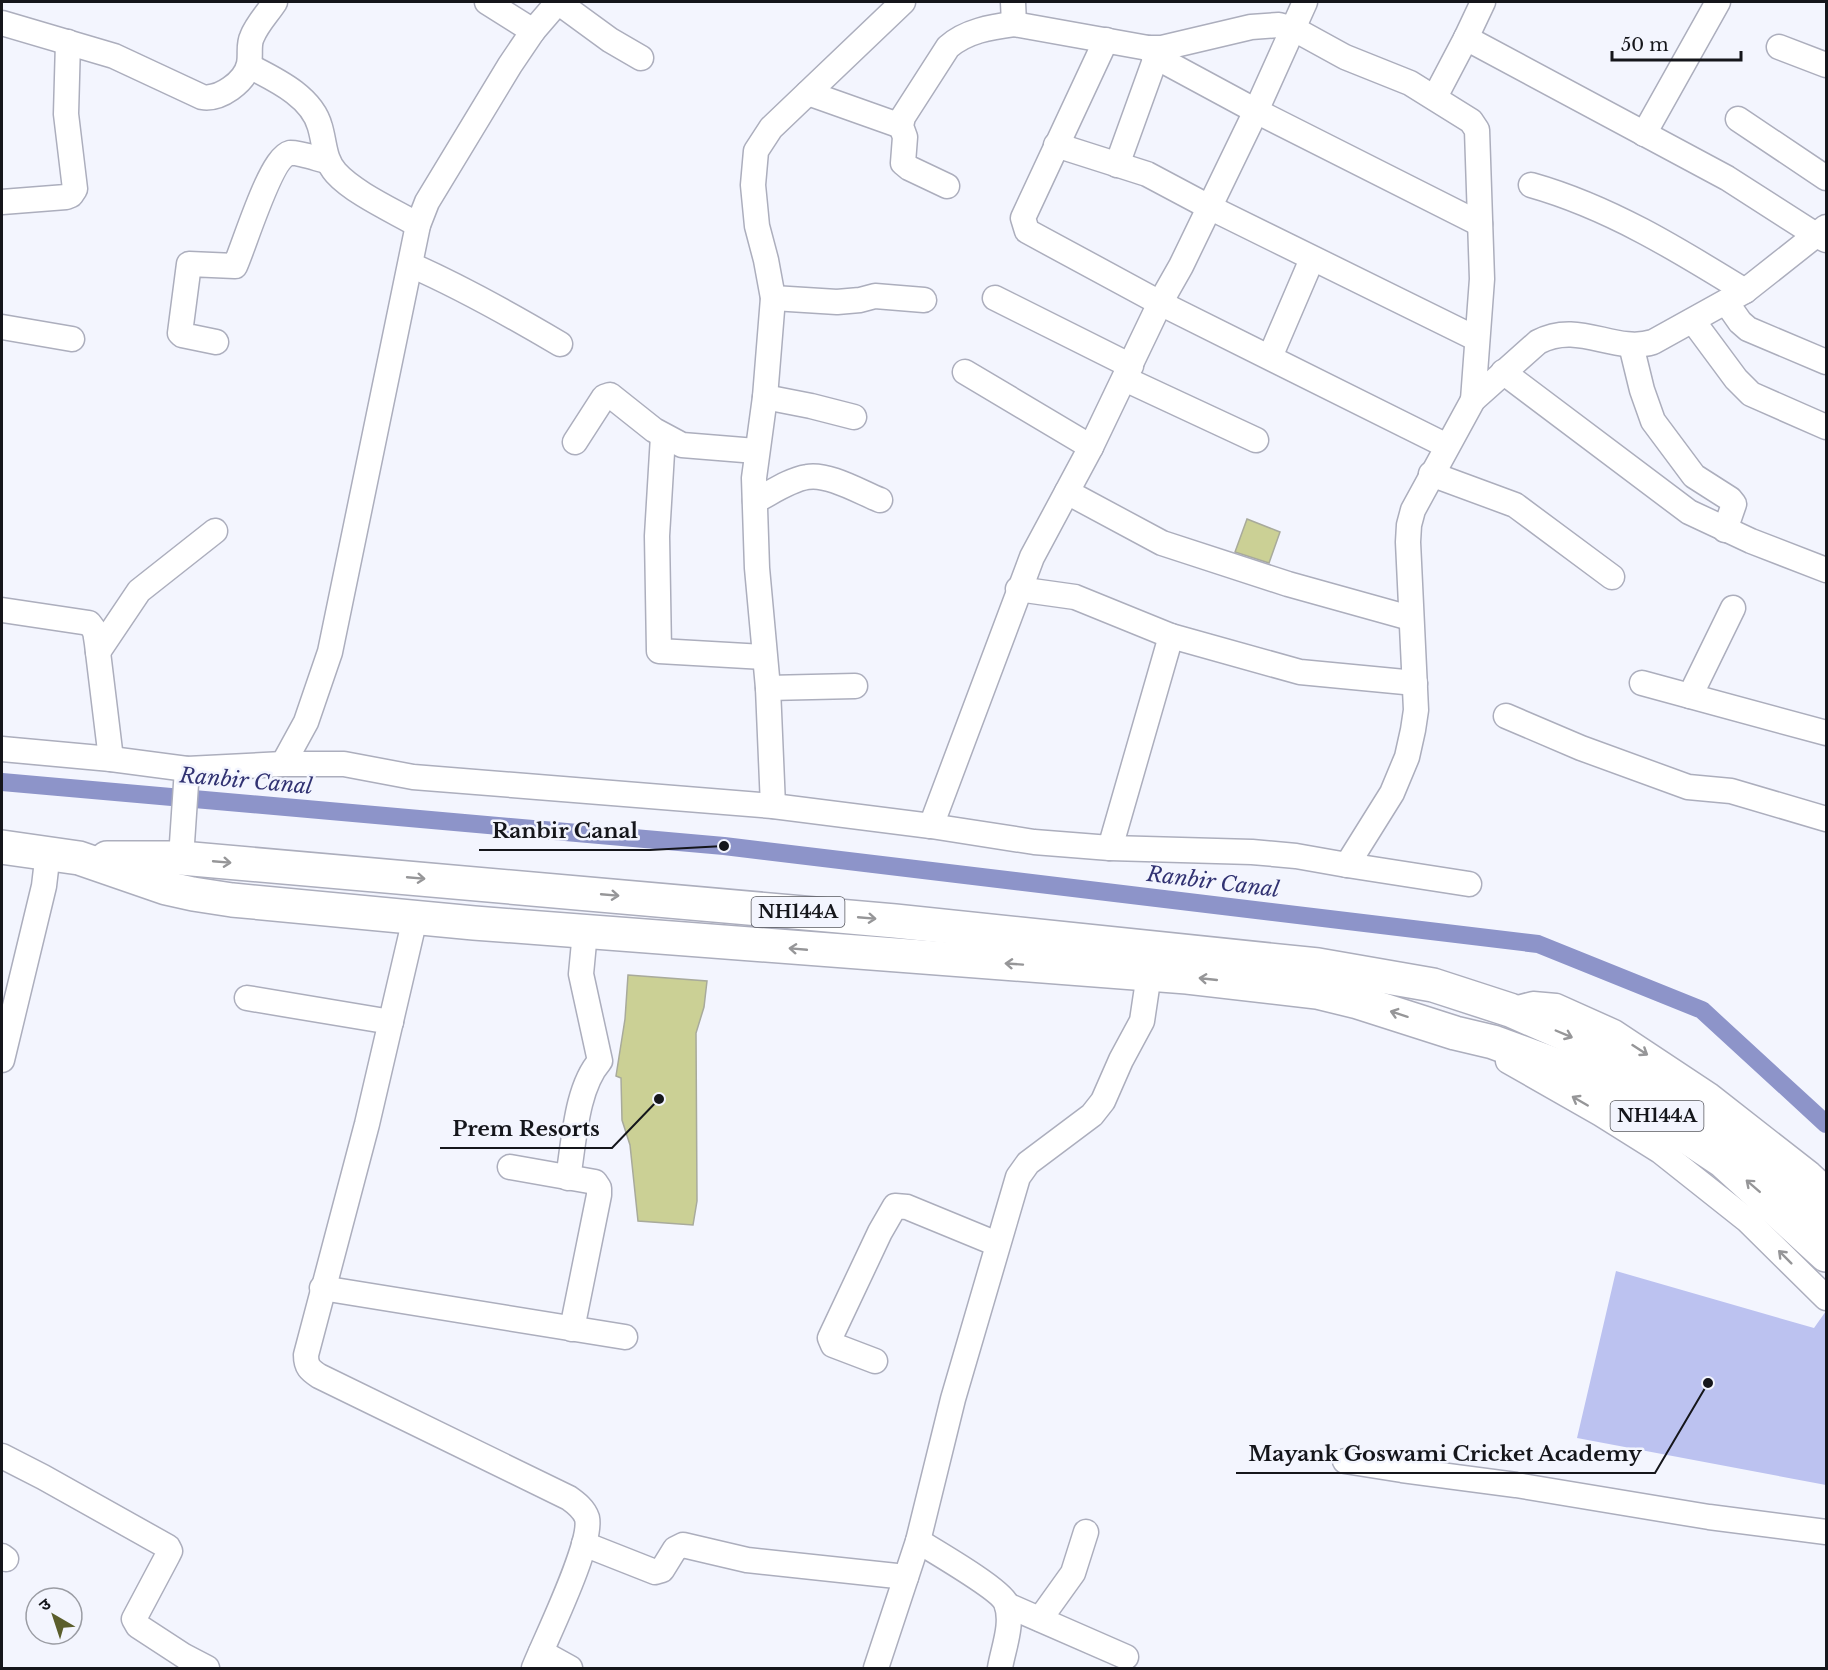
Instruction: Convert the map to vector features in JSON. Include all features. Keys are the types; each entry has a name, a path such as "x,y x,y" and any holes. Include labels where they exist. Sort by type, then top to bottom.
{"highway":[{"name":"NH144A","path":"2,847 79,858 181,858 895,921 1318,965 1433,985 1510,1010 1612,1055 1653,1079 1767,1164 1827,1222"},
{"path":"79,858 166,888 193,894 415,918 1149,974 1265,985 1317,992 1388,1011 1455,1033"},
{"name":"NH144A","path":"1455,1033 1493,1042 1553,1062 1594,1079 1630,1099 1723,1161 1827,1255"}],"street":[{"path":"2,23 114,56 202,97 210,98 226,91 243,76 249,66 251,38 275,2"},
{"path":"487,2 533,31"},
{"path":"283,764 306,722 330,652 418,225 427,202 533,31 558,2 610,40 641,58"},
{"path":"773,806 768,688 757,567 755,501 756,451 765,397 773,298 753,204 756,151 767,133 903,2"},
{"path":"931,826 1018,589 1032,557 1091,447 1160,303 1181,266 1256,111 1305,2"},
{"path":"1435,97 1483,2"},
{"path":"1644,134 1718,2"},
{"path":"947,186 903,163 905,137 901,126 908,108 948,47 963,35 1013,13 1152,52 1256,111 1480,224"},
{"path":"1152,52 1169,46 1265,25 1293,29 1346,57 1410,83 1471,121 1477,130 1482,279 1473,400"},
{"path":"1347,865 1384,809 1407,757 1416,710 1410,618 1409,525 1413,510 1431,474 1473,400 1538,342 1558,334 1570,333 1631,345 1653,342 1736,297 1823,234 1727,178 1466,38"},
{"path":"1106,40 1023,218 1027,231 1160,303 1447,446"},
{"path":"2,202 66,197 71,195 75,189 66,114 68,42"},
{"path":"1779,47 1827,64"},
{"path":"1117,165 1152,52"},
{"path":"249,66 278,81 317,116 327,161 337,174 347,183 418,225"},
{"path":"808,93 901,126"},
{"path":"1738,119 1827,178"},
{"path":"1056,145 1147,174 1312,259 1477,339"},
{"path":"216,342 180,333 189,264 235,266 260,197 285,156 292,153 327,161"},
{"path":"1531,185 1553,191 1610,214 1661,240 1736,297 1740,322 1748,329 1827,362"},
{"path":"1270,357 1312,259"},
{"path":"411,265 459,287 560,344"},
{"path":"773,298 837,302 875,296 924,300"},
{"path":"995,298 1256,440"},
{"path":"1693,321 1736,379 1751,394 1827,427"},
{"path":"2,327 72,339"},
{"path":"1631,345 1642,390 1653,421 1694,476 1730,499 1734,504 1725,530"},
{"path":"965,372 1091,447"},
{"path":"1503,372 1689,513 1725,530 1827,570"},
{"path":"575,442 607,395 613,397 663,436 682,445 756,451"},
{"path":"765,397 854,417"},
{"path":"663,436 657,536 659,651 764,657"},
{"path":"1431,474 1515,505 1612,577"},
{"path":"755,501 800,479 813,476 830,480 880,500"},
{"path":"1067,492 1162,543 1288,584 1410,618"},
{"path":"98,652 139,591 215,531"},
{"path":"1018,589 1075,597 1171,636 1300,672 1415,682"},
{"path":"1690,696 1733,608"},
{"path":"2,610 89,623 94,631 98,652 111,759"},
{"path":"1110,848 1171,636"},
{"path":"1642,684 1827,733"},
{"path":"768,688 855,686"},
{"path":"1506,716 1581,748 1688,787 1731,790 1827,819"},
{"path":"2,749 111,759 187,778 283,764 345,764 413,777 773,806 1034,842 1110,848 1252,852 1296,856 1469,884"},
{"path":"181,858 187,778"},
{"path":"3,1047 44,886 48,852"},
{"path":"415,918 367,1124 322,1288 306,1355 306,1364 309,1370 339,1386 569,1497 583,1510 587,1520 587,1534 578,1565 537,1660 570,1668"},
{"path":"568,1178 584,1092 592,1070 600,1061 581,974 585,932"},
{"path":"876,1668 918,1541 953,1399 997,1244 1021,1171 1092,1115 1103,1101 1142,1021 1149,974"},
{"path":"247,998 391,1022"},
{"path":"1510,1010 1533,1004 1556,1006 1614,1032 1709,1095 1827,1189"},
{"path":"1455,1033 1528,1071 1660,1151 1747,1220 1827,1298"},
{"path":"510,1167 595,1182 599,1188 572,1329"},
{"path":"874,1360 833,1345 830,1338 880,1232 895,1206 907,1207 997,1244"},
{"path":"322,1288 625,1337"},
{"path":"2,1456 168,1547 170,1551 135,1615 135,1622 184,1656 207,1668"},
{"path":"1345,1461 1516,1485 1709,1517 1827,1532"},
{"path":"1040,1620 1073,1573 1086,1532"},
{"path":"918,1541 1002,1597 1007,1605 1008,1619 1000,1668"},
{"path":"584,1544 655,1572 662,1570 675,1549 683,1545 747,1560 906,1577"},
{"path":"1007,1605 1126,1657"}],"shaded area":[{"path":"1616,1271 1814,1328 1826,1311 1826,1485 1577,1438"}],"building":[{"path":"1247,519 1280,532 1269,563 1235,552"},
{"path":"628,975 707,981 704,1007 696,1033 697,1201 693,1225 638,1221 630,1145 622,1120 621,1078 616,1076 625,1019"}],"waterway":[{"name":"Ranbir Canal","path":"2,782 724,846 1538,944 1702,1010 1826,1124"}],"place":[{"name":"Ranbir Canal","path":"724,846"},
{"name":"Prem Resorts","path":"659,1099"},
{"name":"Mayank Goswami Cricket Academy","path":"1708,1383"}]}
